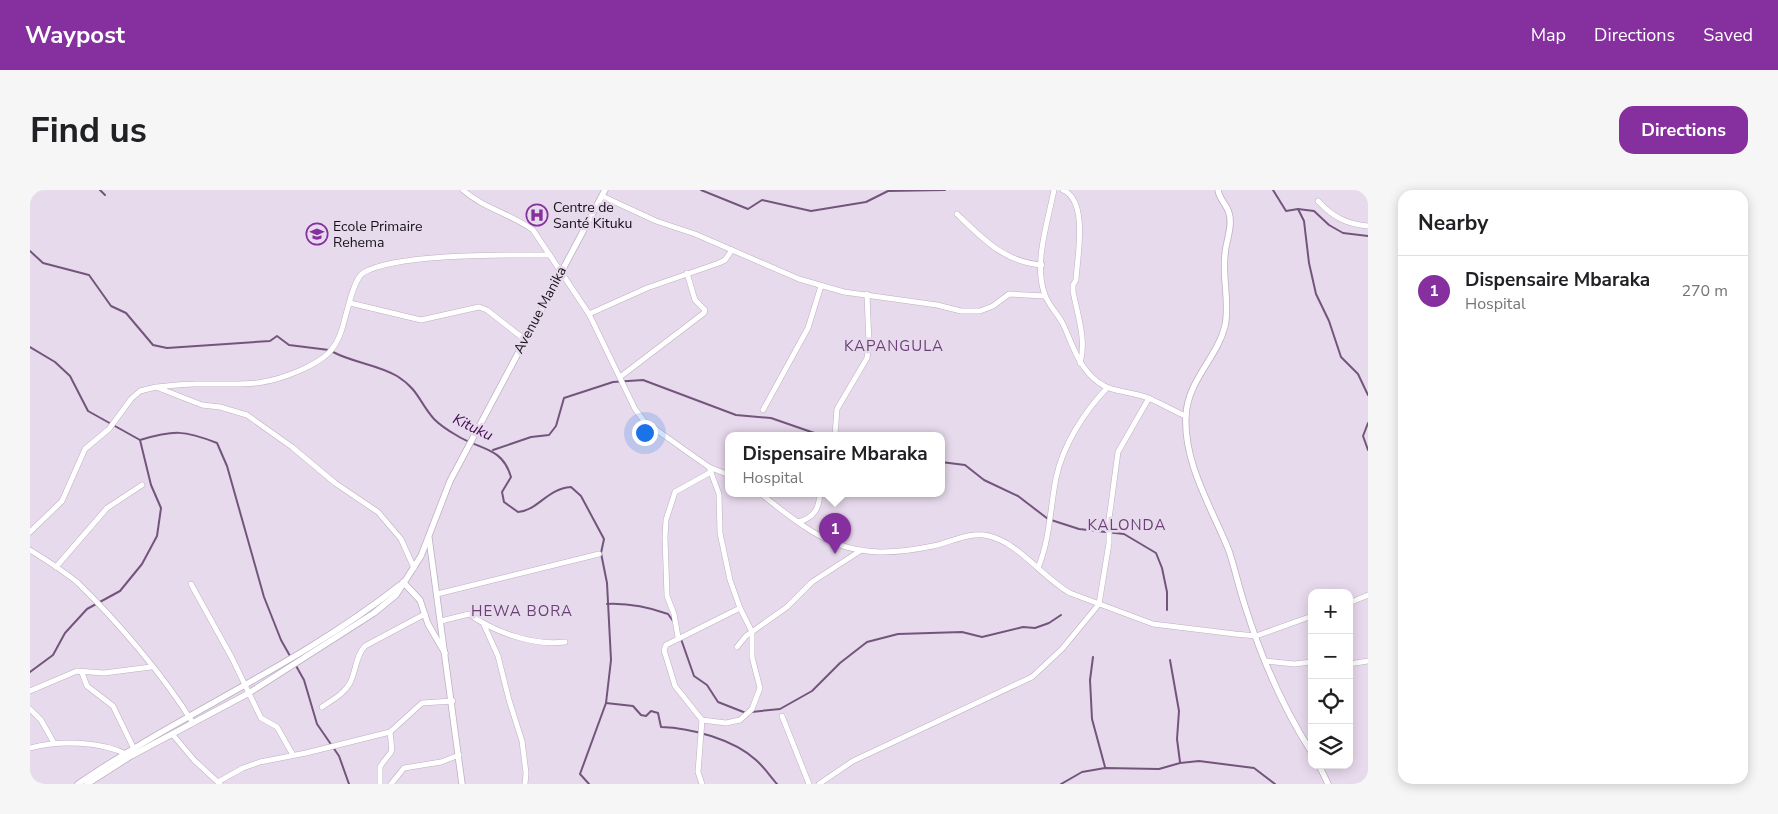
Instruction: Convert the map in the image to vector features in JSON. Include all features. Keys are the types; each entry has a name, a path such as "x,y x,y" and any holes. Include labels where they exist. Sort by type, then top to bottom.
{"street":[{"path":"463,190 472,198 533,230 589,314 635,409 644,421 710,469 725,474"},
{"path":"1054,190 1043,236 1041,281 1045,296 1063,324 1080,363 1097,381 1107,388 1128,391 1150,398 1186,416"},
{"path":"1063,190 1073,198 1077,210 1079,243 1076,280 1073,285 1073,291 1083,341 1083,354 1080,363"},
{"path":"1218,190 1229,213 1231,224 1224,256 1225,326 1219,342 1197,376 1191,392 1186,416 1187,437 1201,488 1229,552 1256,636 1284,706 1308,746"},
{"path":"604,193 656,221 695,234 821,286 961,311 980,311 993,306 1009,294 1022,293 1045,296"},
{"name":"Avenue Manika","path":"191,721 249,693 374,613 396,595 414,568 429,536 440,502 524,339 604,193"},
{"path":"1318,200 1331,215 1356,225 1368,226"},
{"path":"957,214 988,244 1011,258 1042,265"},
{"path":"589,314 687,273 725,260 732,250"},
{"path":"30,532 62,501 86,448 109,429 135,395 147,388 156,387 194,384 235,386 264,384 316,364 333,350 360,274 390,264 453,258 550,254"},
{"path":"620,377 704,313 705,310 695,300 687,273"},
{"path":"763,410 808,328 821,286"},
{"path":"835,432 837,409 867,358 869,344 867,294"},
{"path":"350,303 421,320 479,307 487,310 524,339"},
{"path":"156,387 202,405 220,407 247,415 277,436 334,482 378,512 401,539 414,568"},
{"path":"1038,568 1049,535 1060,466 1085,414 1107,388"},
{"path":"819,784 853,762 1032,676 1062,649 1099,604 1109,544 1110,509 1118,452 1150,398"},
{"path":"702,720 726,723 740,720 752,709 760,688 752,657 752,632 740,608 730,580 720,533 720,501 710,469"},
{"path":"678,637 674,614 667,596 666,520 675,492 710,469"},
{"path":"56,567 107,508 142,485"},
{"path":"765,497 798,522 834,543 860,551 905,551 981,534 995,538 1038,568 1058,586 1153,624 1256,636 1308,617"},
{"path":"798,522 808,520 816,512 819,497"},
{"path":"429,536 462,784"},
{"path":"30,550 79,584 99,605 177,697 191,721"},
{"path":"737,647 742,639 787,607 812,582 860,551"},
{"path":"437,594 599,554"},
{"path":"78,784 191,721 245,686 285,664 403,582 420,600 428,624 446,656"},
{"path":"191,584 261,718 278,727 293,755"},
{"path":"1353,601 1368,595"},
{"path":"702,784 698,772 702,720 675,686 666,661 666,645 678,637 740,608"},
{"path":"322,707 344,691 349,684 360,650 424,614"},
{"path":"441,622 469,614 484,625 538,641 565,642"},
{"path":"484,625 498,656 508,700 522,740 526,773 525,784"},
{"path":"1266,661 1294,664 1308,662"},
{"path":"1353,663 1368,661"},
{"path":"30,691 73,672 104,673 151,667"},
{"path":"82,673 87,686 113,706 131,753"},
{"path":"173,735 194,760 219,783 243,768 260,762 390,732 422,703 452,701"},
{"path":"30,709 41,720 54,743"},
{"path":"782,716 809,784"},
{"path":"87,784 131,753 173,735 191,721"},
{"path":"380,784 380,767 392,756 390,732"},
{"path":"30,748 54,743 92,745 131,753"},
{"path":"390,784 404,768 441,762 459,755"},
{"path":"1321,769 1328,784"}],"waterway":[{"path":"100,190 105,195"},
{"path":"701,190 748,209 762,200 811,211 866,202 888,191 945,190"},
{"path":"1273,190 1286,211 1298,209 1314,211 1329,225 1343,233 1368,236"},
{"path":"1298,209 1304,221 1309,263 1316,294 1329,321 1341,357 1358,374 1368,395"},
{"name":"Kituku","path":"30,251 43,263 89,275 111,306 126,313 153,345 167,348 270,341 277,336 289,345 329,350"},
{"path":"30,347 55,362 70,376 88,411 140,440 162,434 179,433 217,443 227,466 264,597 281,640 290,656"},
{"name":"Kituku","path":"333,352 397,376 410,386 434,419 450,432 489,450 502,459 511,477 502,492 504,502 518,512 532,508 555,491 562,489 571,487 581,496 604,539 601,553 607,583 611,660 606,703 580,774 589,784"},
{"path":"493,450 531,437 549,435 556,426 564,398 613,382 643,380 736,415 771,418 811,432"},
{"path":"1368,423 1363,436 1368,450"},
{"path":"30,672 53,655 65,633 87,609 120,591 142,564 157,536 161,508 151,485 140,440"},
{"path":"945,462 965,465 984,480 1018,496 1048,519 1079,529 1124,534 1156,553 1162,568 1167,592 1167,610"},
{"path":"607,604 631,605 653,609 668,614 673,621"},
{"path":"751,712 780,709 812,691 840,663 867,642 898,634 962,632 982,637 1023,627 1035,628 1049,623 1061,615"},
{"path":"681,639 694,676 707,685 718,702 746,713"},
{"path":"1093,657 1090,680 1092,719 1105,767"},
{"path":"1170,660 1179,711 1177,739 1180,762"},
{"path":"295,664 304,680 317,724 339,756 349,784"},
{"path":"606,703 633,706 641,715 646,716 651,711 658,713 661,727 698,732 736,746 756,760 777,784"},
{"path":"1061,784 1082,772 1105,768 1159,769 1180,763 1199,761 1254,768 1275,784"}],"place":[{"name":"Centre de Santé Kituku","path":"537,215"},
{"name":"Ecole Primaire Rehema","path":"317,234"},
{"name":"Dispensaire Mbaraka","path":"835,554"}],"district":[{"name":"KAPANGULA","path":"894,346"},
{"name":"KALONDA","path":"1127,525"},
{"name":"HEWA BORA","path":"522,611"}]}
